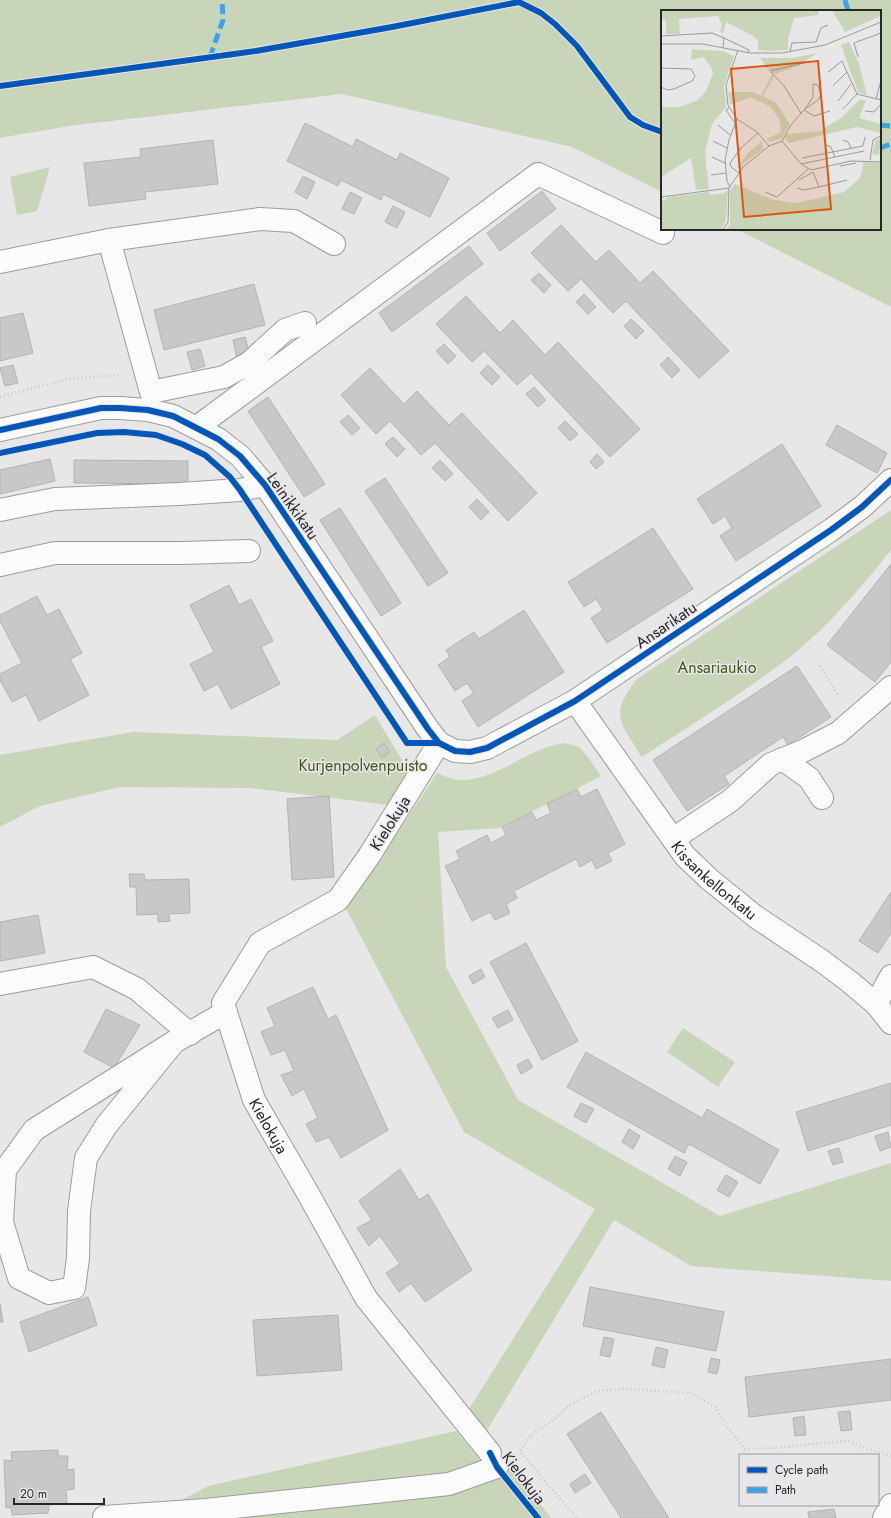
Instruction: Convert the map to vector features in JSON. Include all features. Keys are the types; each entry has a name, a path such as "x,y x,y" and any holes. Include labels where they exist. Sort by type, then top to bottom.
{"street":[{"path":"197,427 538,174 663,233"},
{"path":"0,262 109,240 260,219 294,220 334,244"},
{"path":"109,240 151,392 224,377 250,363 284,330 304,323"},
{"name":"Leinikkikatu","path":"0,430 101,408 120,408 148,410 167,415 197,427 218,439 240,456 265,485 439,744"},
{"name":"Ansarikatu","path":"439,744 455,752 470,752 487,748 575,701 831,530 862,507 891,480"},
{"path":"0,510 55,498 179,494 240,490 265,485"},
{"path":"0,565 55,553 182,553 248,551"},
{"path":"673,839 730,801 771,764 803,751 838,733 891,687"},
{"name":"Kissankellonkatu","path":"575,701 685,856 709,879 756,917 822,961 876,1004 891,1023"},
{"name":"Kielokuja","path":"104,1517 214,1509 449,1484 494,1460 366,1298 254,1100 223,1003 260,943 338,900 369,856 439,744"},
{"path":"782,759 809,778 822,798"},
{"path":"0,984 93,967 138,989 182,1038"},
{"path":"876,1004 891,976"},
{"path":"182,1038 106,1126 86,1158 79,1211 78,1258 74,1288 49,1293 19,1278 2,1222 5,1170 34,1130 182,1038 226,1012"},
{"path":"884,1518 891,1505"}],"path":[{"path":"472,11 483,9 480,0"},
{"path":"0,397 68,379 114,376"},
{"path":"820,666 854,720"},
{"path":"576,1518 520,1450 530,1436 552,1421 570,1404 597,1391 625,1389 691,1392 715,1407 744,1449 848,1442 891,1456"}],"green space":[{"path":"0,0 891,0 891,307 738,230 881,230 881,10 661,10 661,192 572,147 342,94 69,126 0,138"},
{"path":"50,167 37,211 17,215 10,177"},
{"name":"Ansariaukio","path":"891,510 891,550 856,592 818,632 791,656 755,683 642,757 623,727 620,710 628,691 637,679"},
{"name":"Kurjenpolvenpuisto","path":"375,715 409,772 390,805 249,788 120,787 40,806 0,827 0,755 133,732 337,740"},
{"path":"565,743 579,747 601,776 500,828 438,832 446,967 518,1100 720,1216 891,1163 891,1281 691,1266 614,1220 486,1432 469,1409 595,1209 464,1132 343,903 359,891 437,773 458,780 475,779 488,775 538,750"},
{"path":"683,1028 735,1062 718,1087 667,1052"},
{"path":"456,1431 491,1474 510,1464 551,1518 149,1518 208,1486"}],"building":[{"path":"305,123 353,147 356,139 397,160 400,153 449,178 430,217 383,194 381,200 341,180 338,186 287,161"},
{"path":"213,140 218,184 145,192 146,199 89,206 84,163 141,157 140,149"},
{"path":"303,176 315,182 307,199 295,192"},
{"path":"542,191 556,209 500,251 487,233"},
{"path":"350,192 362,198 354,214 342,209"},
{"path":"393,206 405,212 397,228 385,222"},
{"path":"561,225 596,262 609,250 640,283 653,271 729,351 699,378 626,301 613,313 581,279 568,291 531,253"},
{"path":"469,246 483,264 392,332 379,313"},
{"path":"539,273 551,285 544,293 531,280"},
{"path":"254,284 265,325 164,350 154,310"},
{"path":"584,294 596,307 588,314 576,302"},
{"path":"466,296 500,333 513,320 545,355 558,342 640,429 610,457 531,373 517,385 484,351 472,362 436,324"},
{"path":"23,313 33,353 0,361 0,318"},
{"path":"631,319 644,331 636,339 624,326"},
{"path":"245,337 250,355 237,358 233,340"},
{"path":"444,344 456,356 448,364 436,351"},
{"path":"200,349 205,366 192,370 187,352"},
{"path":"668,357 680,370 672,378 660,365"},
{"path":"13,365 18,383 5,386 0,368"},
{"path":"488,365 500,377 492,385 480,373"},
{"path":"370,368 404,404 417,391 449,425 462,413 537,493 508,521 435,443 421,455 390,421 376,434 341,395"},
{"path":"534,387 546,400 538,407 526,394"},
{"path":"268,397 325,484 304,497 248,411"},
{"path":"348,415 360,428 352,435 340,422"},
{"path":"565,421 578,434 570,441 558,428"},
{"path":"837,425 887,453 877,473 826,445"},
{"path":"393,437 405,449 397,457 385,444"},
{"path":"782,444 821,506 736,561 720,536 732,528 725,516 713,524 697,499"},
{"path":"597,454 604,462 596,469 590,462"},
{"path":"50,459 55,481 0,494 0,470"},
{"path":"74,460 188,461 188,484 74,483"},
{"path":"440,460 453,474 445,481 432,468"},
{"path":"385,478 448,573 428,586 365,491"},
{"path":"477,499 489,512 481,520 469,507"},
{"path":"340,508 401,603 381,616 320,520"},
{"path":"653,528 693,589 607,643 591,618 603,610 596,599 584,607 568,582"},
{"path":"891,564 891,662 875,682 827,645"},
{"path":"229,585 239,605 251,599 273,641 261,647 280,684 231,709 218,684 204,691 190,664 214,652 190,605"},
{"path":"37,596 47,615 59,609 82,653 70,659 89,695 39,721 26,695 12,702 0,680 0,674 22,663 0,621 0,615"},
{"path":"524,610 564,672 478,727 462,701 474,693 467,683 455,691 438,665 450,657 446,650 474,632 479,639"},
{"path":"797,666 831,717 788,745 783,737 724,776 729,784 687,811 653,760"},
{"path":"384,743 390,752 382,758 376,749"},
{"path":"577,789 581,797 597,789 625,844 608,853 612,861 596,869 592,860 580,867 576,859 514,891 517,898 506,904 510,913 495,920 490,912 472,921 445,866 460,859 456,851 487,835 491,843 506,835 502,827 532,812 536,820 551,813 547,804"},
{"path":"329,796 334,877 292,880 287,799"},
{"path":"129,874 144,874 145,880 189,879 190,913 169,914 170,921 158,922 158,914 137,915 136,887 130,887"},
{"path":"891,892 891,933 878,953 859,941"},
{"path":"38,915 45,953 0,961 0,922"},
{"path":"526,943 578,1041 542,1060 490,962"},
{"path":"481,969 485,977 473,984 469,976"},
{"path":"313,987 328,1019 336,1015 388,1130 341,1158 329,1137 316,1142 306,1124 318,1118 304,1089 292,1096 281,1075 294,1071 285,1050 271,1055 261,1032 275,1026 267,1008"},
{"path":"106,1009 140,1025 114,1068 84,1052"},
{"path":"508,1010 513,1020 498,1028 492,1018"},
{"path":"586,1052 702,1118 707,1109 779,1150 760,1184 689,1144 684,1153 567,1087"},
{"path":"528,1059 533,1067 521,1074 517,1065"},
{"path":"891,1083 891,1125 808,1151 796,1112"},
{"path":"581,1103 594,1109 586,1123 574,1116"},
{"path":"629,1129 640,1136 633,1149 622,1142"},
{"path":"888,1132 891,1147 880,1151 875,1136"},
{"path":"839,1148 843,1162 833,1165 828,1151"},
{"path":"675,1156 687,1162 680,1176 668,1169"},
{"path":"400,1169 419,1200 428,1194 472,1270 425,1302 411,1283 399,1292 386,1273 400,1264 380,1236 369,1246 357,1228 372,1220 359,1201"},
{"path":"726,1175 738,1182 729,1197 717,1190"},
{"path":"590,1287 724,1312 716,1351 583,1326"},
{"path":"88,1297 97,1325 29,1352 20,1322"},
{"path":"0,1304 3,1322 0,1322"},
{"path":"338,1315 342,1370 257,1376 253,1320"},
{"path":"604,1337 614,1339 610,1357 600,1355"},
{"path":"656,1347 668,1350 664,1368 652,1365"},
{"path":"711,1358 720,1360 717,1374 708,1372"},
{"path":"891,1359 891,1400 749,1417 745,1377"},
{"path":"850,1411 852,1430 841,1431 838,1412"},
{"path":"601,1412 669,1518 621,1518 567,1434"},
{"path":"804,1416 806,1435 795,1436 793,1418"},
{"path":"58,1450 58,1456 68,1456 67,1470 74,1469 74,1489 66,1490 67,1503 49,1505 48,1513 12,1515 11,1507 6,1508 4,1460 12,1461 11,1452"},
{"path":"585,1474 591,1483 575,1493 570,1484"},
{"path":"834,1509 836,1518 809,1518 808,1512"}],"marked path":[{"path":"210,57 223,20 222,0"},
{"path":"845,0 848,10"},
{"path":"881,125 891,126"},
{"path":"881,148 891,144"}],"cycle path":[{"path":"0,86 256,51 392,27 519,2 541,13 555,24 577,46 630,117 643,125 661,132"},
{"path":"0,430 101,408 120,408 148,410 173,416 218,439 240,456 265,485 428,729 439,743"},
{"path":"0,453 97,433 124,432 156,435 182,444 205,455 230,477 240,490 407,743 439,743 455,751 470,752 487,748 575,701 831,530 862,507 891,480"},
{"path":"490,1453 497,1467 538,1518"}]}
